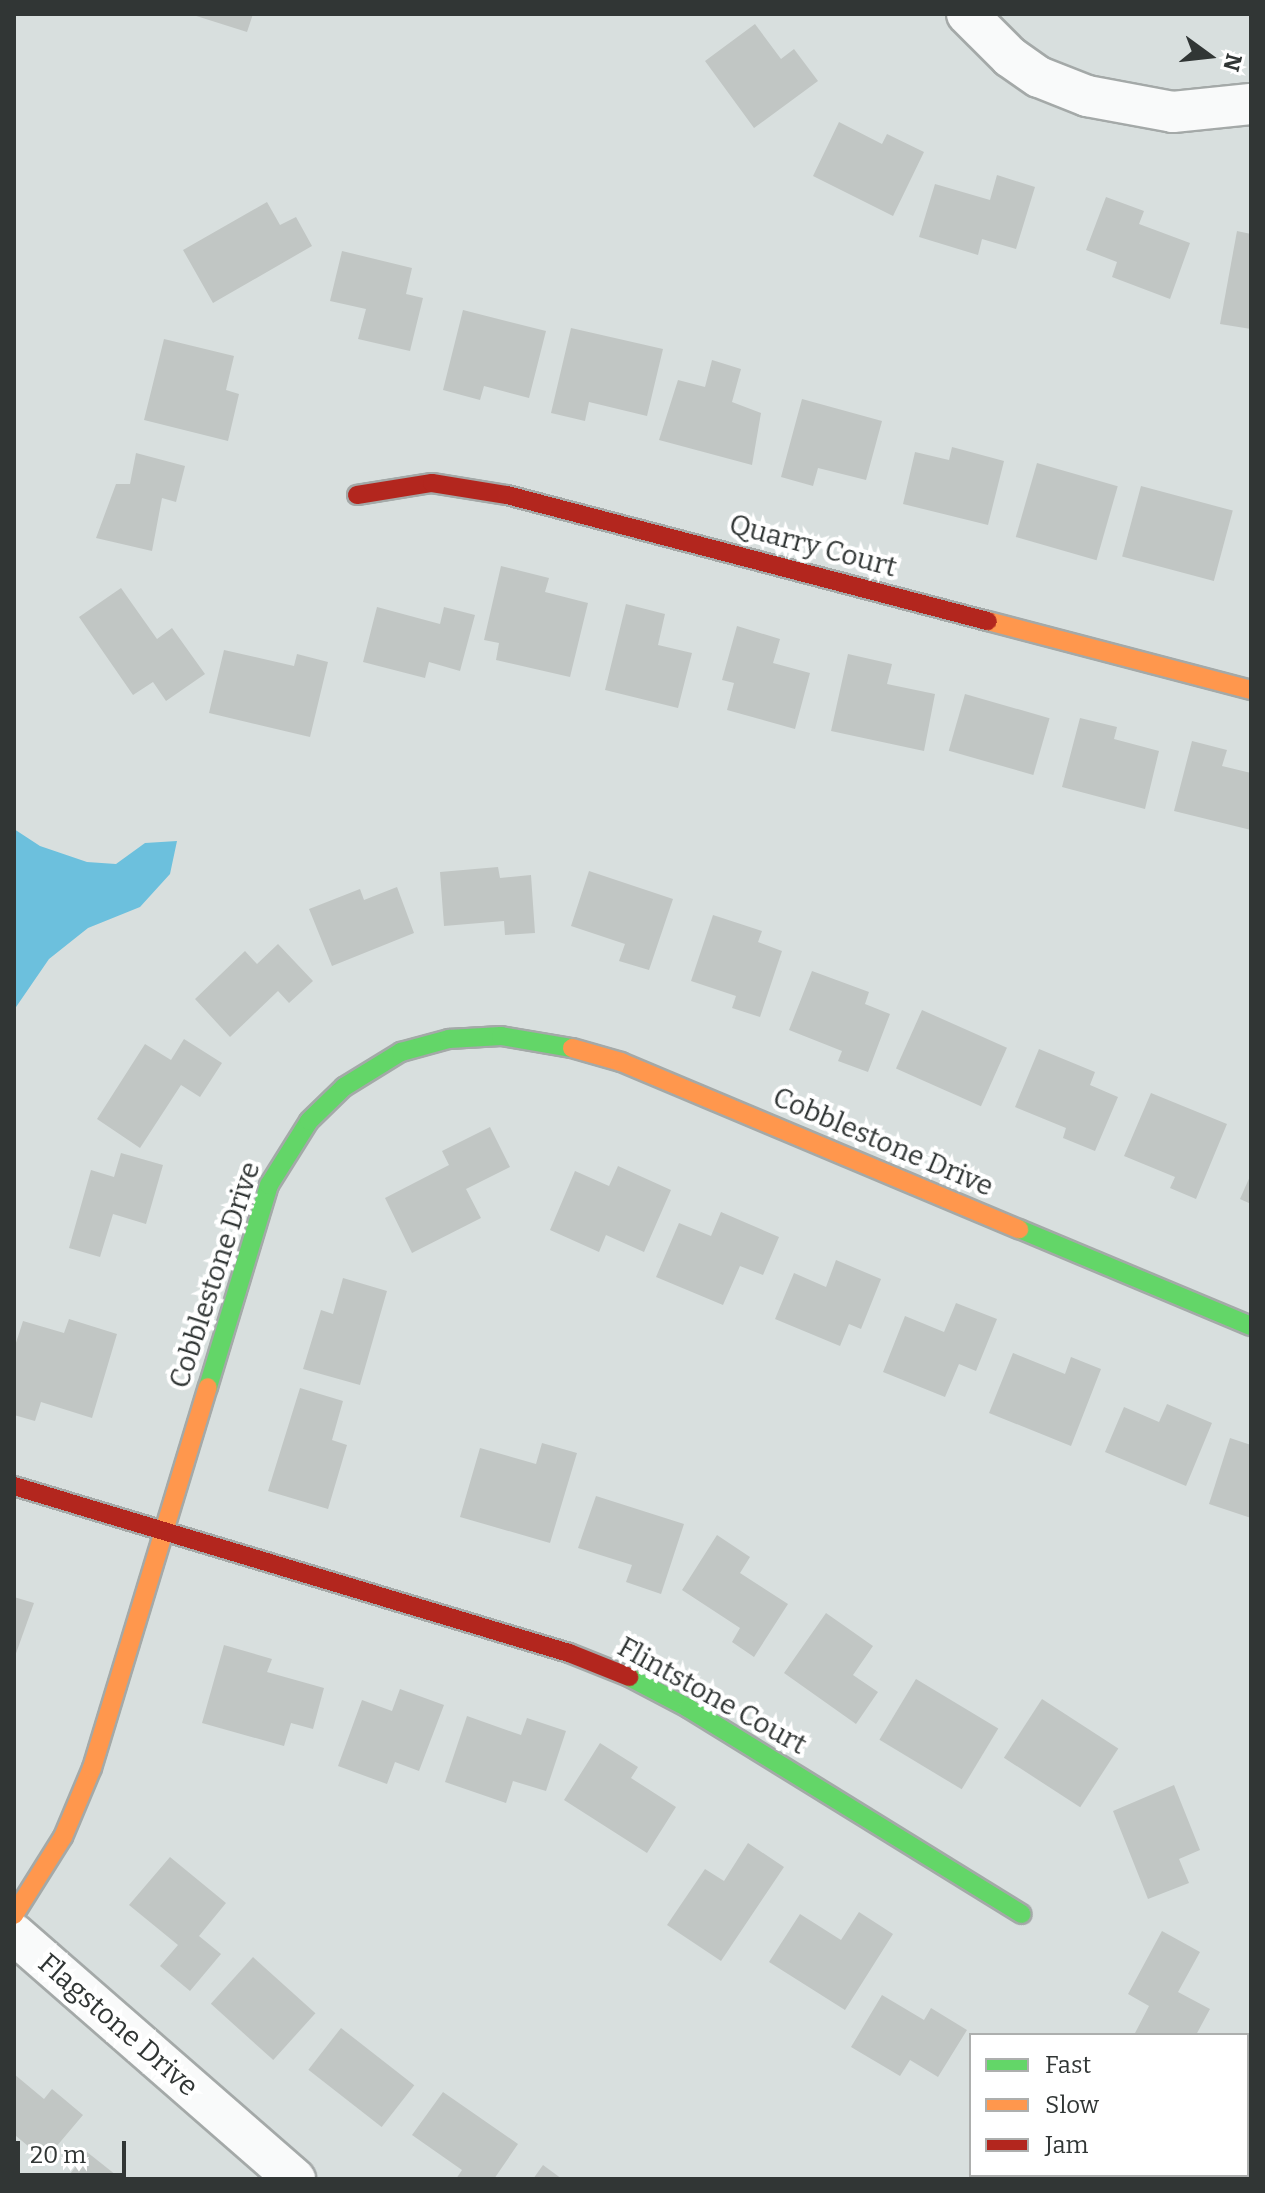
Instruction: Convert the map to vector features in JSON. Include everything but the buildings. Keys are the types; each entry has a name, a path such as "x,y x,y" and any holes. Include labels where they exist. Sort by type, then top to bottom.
{"street":[{"path":"967,14 1010,57 1039,77 1087,96 1173,112 1251,104"},
{"name":"Quarry Court","path":"357,495 432,483 507,495 1251,690"},
{"name":"Cobblestone Drive","path":"14,1915 63,1837 92,1768 255,1226 281,1163 309,1121 344,1087 401,1052 449,1039 526,1038 621,1062 1251,1326"},
{"name":"Flintstone Court","path":"14,1486 554,1648 622,1673 688,1708 1021,1914"},
{"name":"Flagstone Drive","path":"14,1934 295,2179"}],"water":[{"path":"14,829 40,846 87,862 116,864 145,843 177,841 170,874 140,907 88,928 49,959 14,1010"}],"traffic: fast":[{"path":"208,1387 269,1185 309,1121 344,1087 401,1052 449,1039 501,1036 572,1048"},
{"path":"1019,1229 1251,1326"},
{"path":"629,1677 688,1708 1021,1914"}],"traffic: slow":[{"path":"988,621 1251,690"},
{"path":"572,1048 621,1062 1019,1229"},
{"path":"14,1915 63,1837 92,1768 208,1387"}],"traffic: jam":[{"path":"357,495 432,483 507,495 988,621"},
{"path":"14,1486 569,1653 629,1677"}]}
